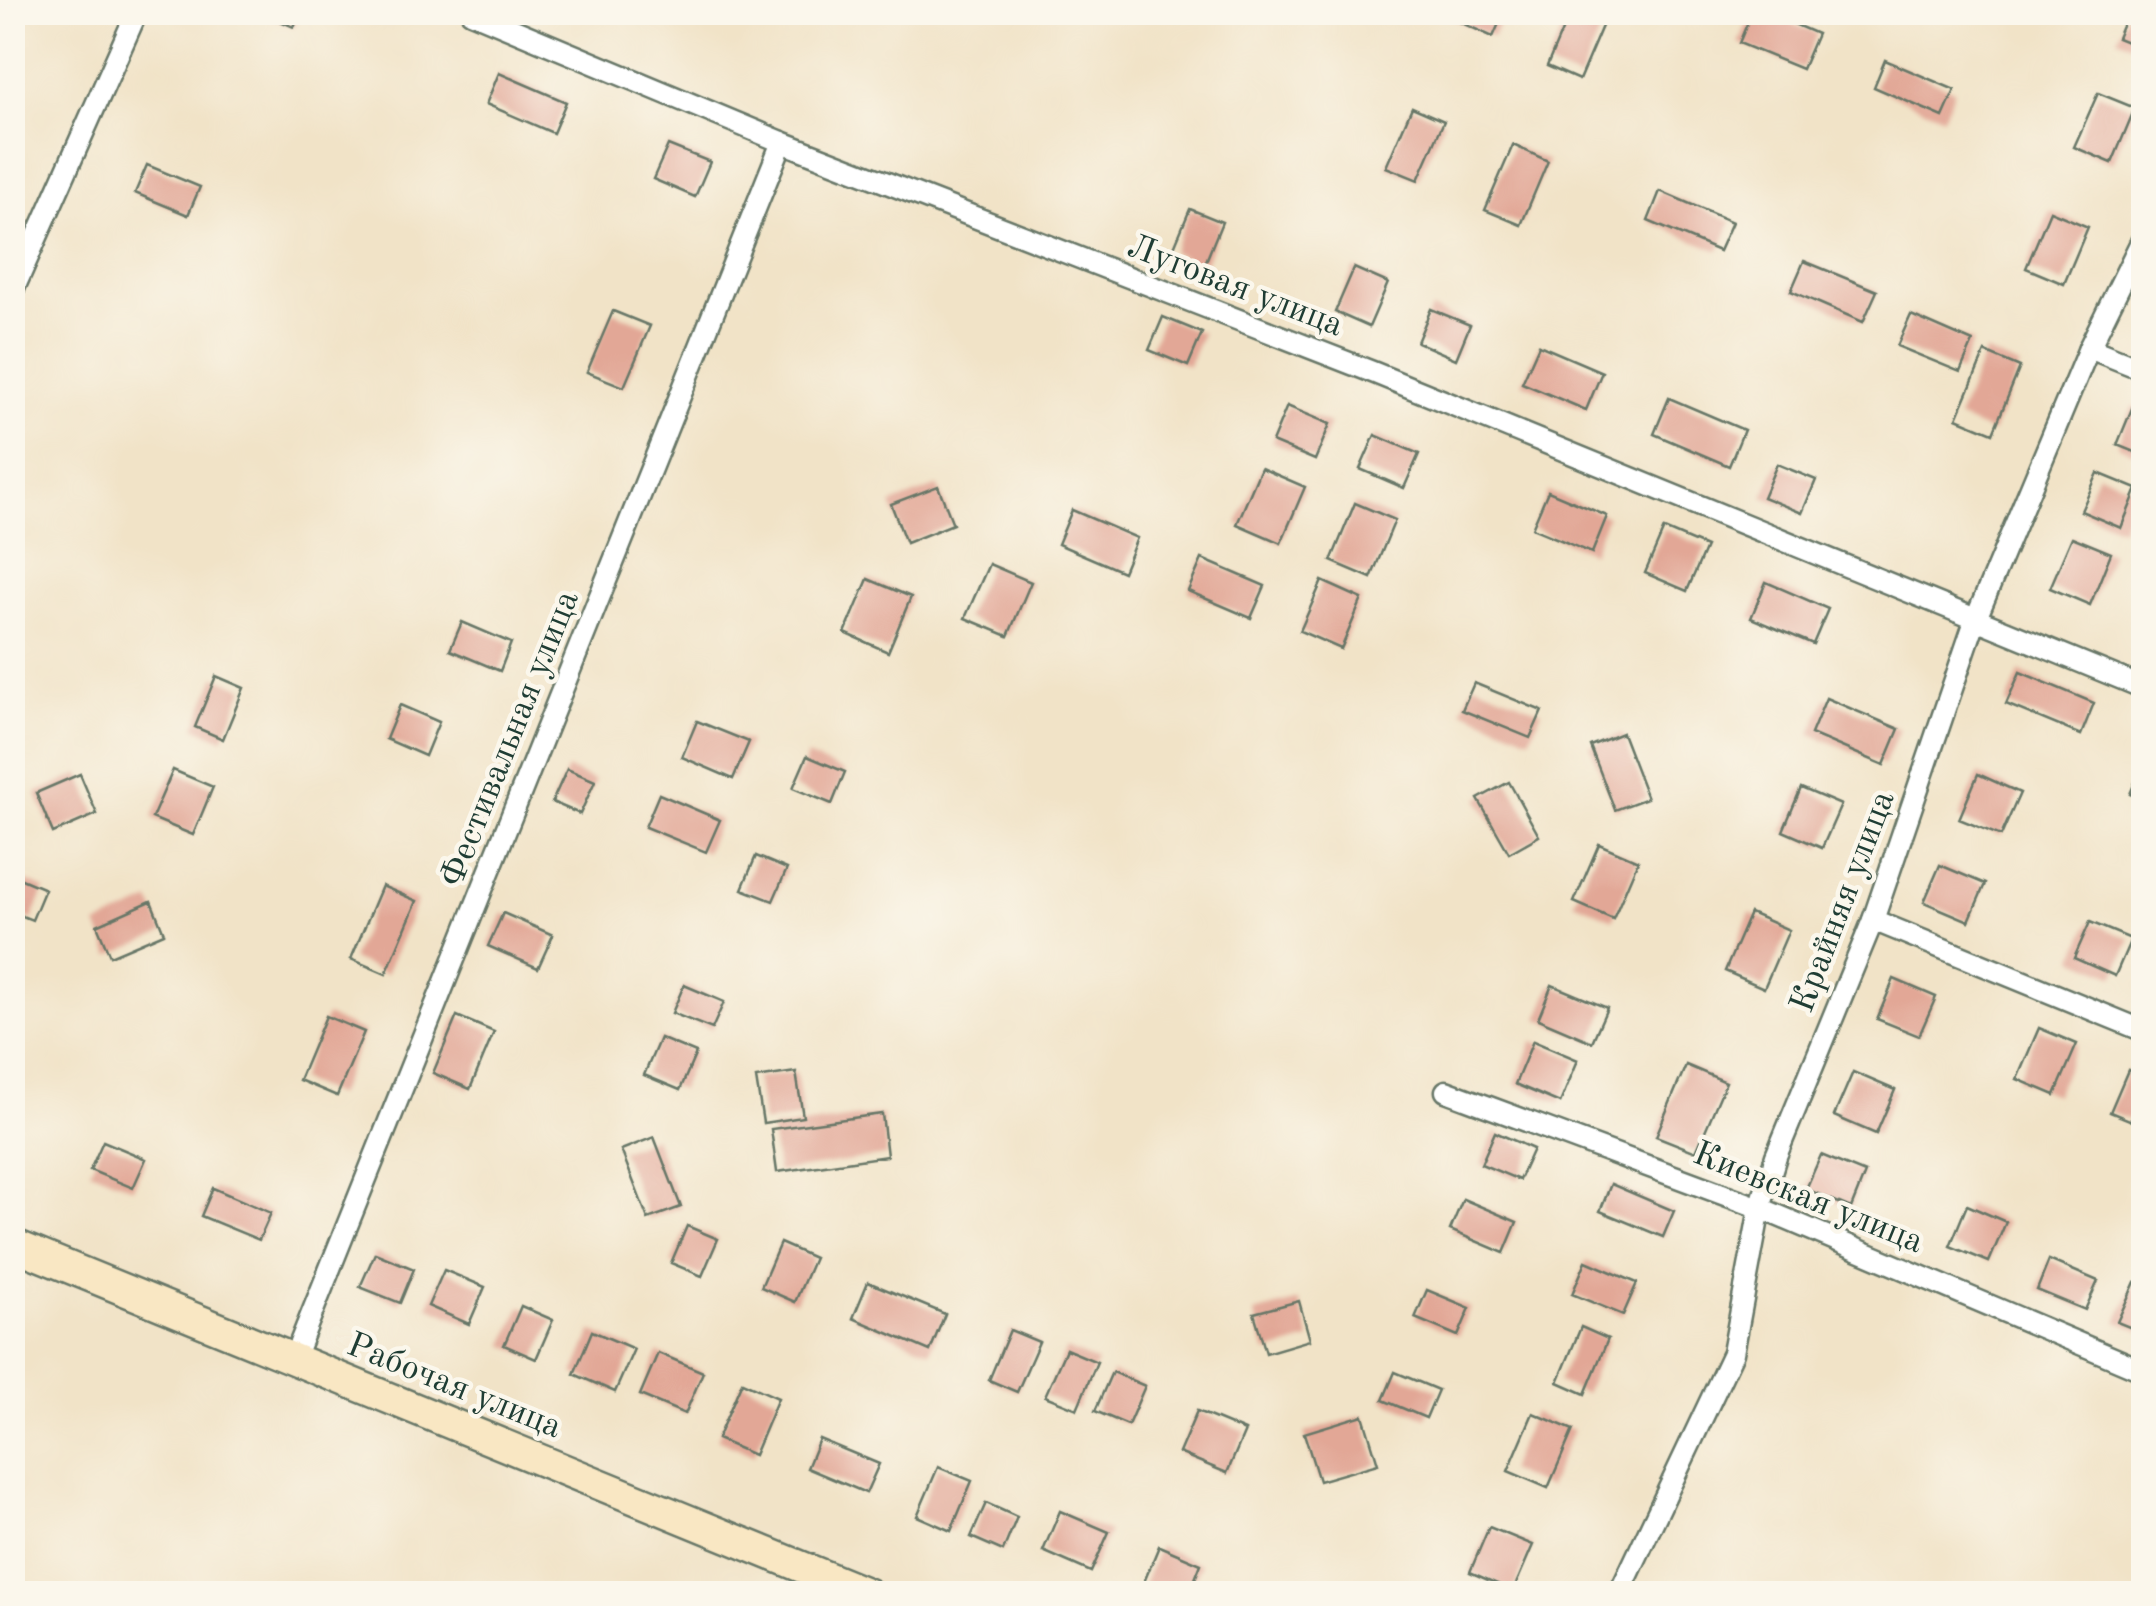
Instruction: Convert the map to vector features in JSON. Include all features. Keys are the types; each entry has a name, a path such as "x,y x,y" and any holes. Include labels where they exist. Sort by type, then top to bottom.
{"main road":[{"name":"Рабочая улица","path":"12,1244 868,1594"}],"street":[{"path":"12,293 136,12"},
{"name":"Луговая улица","path":"471,12 782,142 1375,373 2144,688"},
{"name":"Фестивальная улица","path":"294,1358 782,142"},
{"name":"Крайняя улица","path":"1619,1594 1733,1353 1760,1208 1776,1156 1873,920 1976,621 2089,348 2144,236"},
{"path":"2089,348 2144,370"},
{"path":"1873,920 2144,1031"},
{"name":"Киевская улица","path":"1446,1091 1760,1208 2144,1371"}],"building":[{"path":"260,12 300,12 294,27"},
{"path":"1456,12 1504,12 1493,37 1453,19"},
{"path":"1570,12 1590,12 1605,19 1579,80 1547,66"},
{"path":"1752,12 1766,12 1817,34 1802,69 1739,43"},
{"path":"2128,12 2144,12 2144,49 2117,38"},
{"path":"1885,60 1955,90 1943,117 1874,87"},
{"path":"499,73 566,102 553,133 486,104"},
{"path":"2098,93 2135,108 2112,163 2074,147"},
{"path":"1412,107 1444,121 1418,180 1386,167"},
{"path":"668,145 710,162 695,197 653,179"},
{"path":"1513,145 1548,161 1521,225 1485,210"},
{"path":"147,165 200,187 188,215 135,193"},
{"path":"1660,191 1732,222 1719,251 1648,221"},
{"path":"1190,209 1222,222 1204,266 1172,252"},
{"path":"2050,211 2088,227 2064,284 2026,268"},
{"path":"1804,261 1877,291 1863,322 1791,291"},
{"path":"1354,268 1388,283 1369,327 1335,312"},
{"path":"1431,309 1470,325 1456,359 1417,342"},
{"path":"613,311 650,326 624,387 587,372"},
{"path":"1911,315 1973,342 1960,372 1897,346"},
{"path":"1163,317 1202,333 1188,366 1149,350"},
{"path":"1539,345 1602,372 1586,410 1522,383"},
{"path":"1985,352 2020,367 1993,433 1957,418"},
{"path":"1669,398 1744,430 1729,466 1654,434"},
{"path":"1287,406 1330,424 1315,460 1272,442"},
{"path":"2133,406 2144,411 2144,456 2117,445"},
{"path":"1375,435 1419,454 1404,488 1360,469"},
{"path":"1777,464 1816,480 1802,513 1763,497"},
{"path":"1261,468 1305,487 1281,543 1237,524"},
{"path":"2098,473 2137,489 2121,528 2081,511"},
{"path":"938,486 953,524 906,543 891,504"},
{"path":"1548,491 1607,516 1592,553 1532,528"},
{"path":"1355,503 1395,520 1371,578 1331,561"},
{"path":"1072,510 1137,538 1123,572 1058,544"},
{"path":"1664,529 1706,547 1687,591 1645,573"},
{"path":"2072,537 2111,553 2090,605 2050,588"},
{"path":"1202,559 1265,586 1251,618 1188,591"},
{"path":"989,564 1031,582 1008,636 965,618"},
{"path":"868,579 911,597 888,652 845,633"},
{"path":"1322,581 1362,599 1341,649 1300,631"},
{"path":"1766,582 1828,609 1813,644 1751,618"},
{"path":"462,622 511,643 500,671 450,650"},
{"path":"2020,672 2094,703 2081,735 2006,704"},
{"path":"216,676 244,688 223,739 195,727"},
{"path":"1474,683 1542,711 1530,738 1462,710"},
{"path":"1826,698 1899,729 1884,765 1811,734"},
{"path":"400,705 439,722 425,756 386,739"},
{"path":"697,721 749,742 733,779 682,757"},
{"path":"1622,733 1647,798 1615,810 1590,746"},
{"path":"807,756 845,772 832,804 793,788"},
{"path":"2144,761 2144,800 2130,794"},
{"path":"567,769 595,781 580,814 552,802"},
{"path":"173,770 213,787 193,835 152,818"},
{"path":"80,774 97,814 53,833 36,793"},
{"path":"1978,774 2020,793 2001,836 1959,819"},
{"path":"1509,782 1539,836 1509,853 1478,799"},
{"path":"1801,788 1841,805 1822,848 1783,831"},
{"path":"659,794 720,820 706,852 645,827"},
{"path":"1599,844 1638,861 1613,919 1574,902"},
{"path":"756,856 787,869 773,901 742,889"},
{"path":"1940,865 1985,884 1969,921 1924,902"},
{"path":"12,875 45,889 32,920 12,912"},
{"path":"382,886 417,901 386,974 351,959"},
{"path":"151,901 164,933 110,956 97,925"},
{"path":"503,913 553,935 538,968 488,946"},
{"path":"1750,913 1789,930 1764,988 1725,971"},
{"path":"2090,922 2131,939 2115,976 2074,958"},
{"path":"1894,979 1936,997 1919,1036 1877,1019"},
{"path":"684,985 724,1002 712,1029 672,1013"},
{"path":"1552,985 1607,1008 1592,1042 1538,1019"},
{"path":"326,1016 364,1032 337,1096 299,1080"},
{"path":"457,1016 494,1032 470,1089 433,1073"},
{"path":"2039,1028 2077,1044 2055,1095 2017,1079"},
{"path":"660,1038 696,1053 680,1090 644,1075"},
{"path":"1533,1041 1578,1060 1560,1103 1515,1084"},
{"path":"1686,1065 1726,1082 1696,1152 1656,1136"},
{"path":"2128,1070 2144,1077 2144,1126 2110,1112"},
{"path":"796,1072 803,1117 763,1123 756,1078"},
{"path":"1853,1072 1895,1090 1876,1134 1834,1116"},
{"path":"882,1114 887,1156 777,1172 771,1129"},
{"path":"1495,1132 1533,1149 1519,1180 1481,1164"},
{"path":"654,1137 681,1207 648,1219 621,1150"},
{"path":"103,1141 146,1159 133,1188 90,1170"},
{"path":"1821,1155 1865,1173 1851,1208 1806,1189"},
{"path":"1611,1184 1674,1211 1663,1237 1600,1211"},
{"path":"213,1188 271,1213 259,1240 201,1216"},
{"path":"1463,1199 1517,1222 1504,1253 1450,1230"},
{"path":"1967,1205 2006,1222 1989,1262 1950,1246"},
{"path":"687,1226 718,1239 702,1276 671,1263"},
{"path":"780,1243 814,1258 795,1302 761,1287"},
{"path":"375,1253 414,1269 400,1303 360,1287"},
{"path":"2049,1260 2098,1281 2085,1310 2037,1290"},
{"path":"1586,1261 1637,1283 1623,1315 1572,1294"},
{"path":"444,1270 485,1287 469,1324 428,1306"},
{"path":"868,1282 945,1314 930,1351 853,1318"},
{"path":"2135,1282 2144,1286 2144,1333 2117,1322"},
{"path":"1427,1290 1470,1308 1458,1336 1415,1318"},
{"path":"1299,1301 1310,1340 1266,1353 1254,1313"},
{"path":"521,1306 553,1320 536,1359 504,1345"},
{"path":"1581,1327 1608,1339 1585,1394 1558,1382"},
{"path":"1010,1330 1039,1342 1017,1392 989,1380"},
{"path":"592,1331 634,1349 615,1392 574,1374"},
{"path":"1066,1349 1097,1362 1077,1409 1045,1396"},
{"path":"658,1353 703,1372 685,1414 640,1395"},
{"path":"1112,1372 1145,1386 1128,1425 1095,1411"},
{"path":"1395,1372 1438,1390 1426,1418 1383,1400"},
{"path":"742,1382 778,1398 754,1455 717,1439"},
{"path":"1197,1411 1245,1431 1227,1473 1179,1453"},
{"path":"1533,1413 1573,1430 1548,1488 1508,1471"},
{"path":"1363,1415 1378,1464 1319,1481 1304,1433"},
{"path":"819,1439 879,1464 866,1493 807,1468"},
{"path":"938,1467 972,1481 951,1531 917,1516"},
{"path":"986,1503 1017,1517 1003,1551 971,1537"},
{"path":"1060,1511 1109,1532 1091,1572 1043,1551"},
{"path":"1489,1527 1533,1545 1513,1591 1470,1572"},
{"path":"1159,1546 1201,1564 1189,1594 1139,1594"}]}
